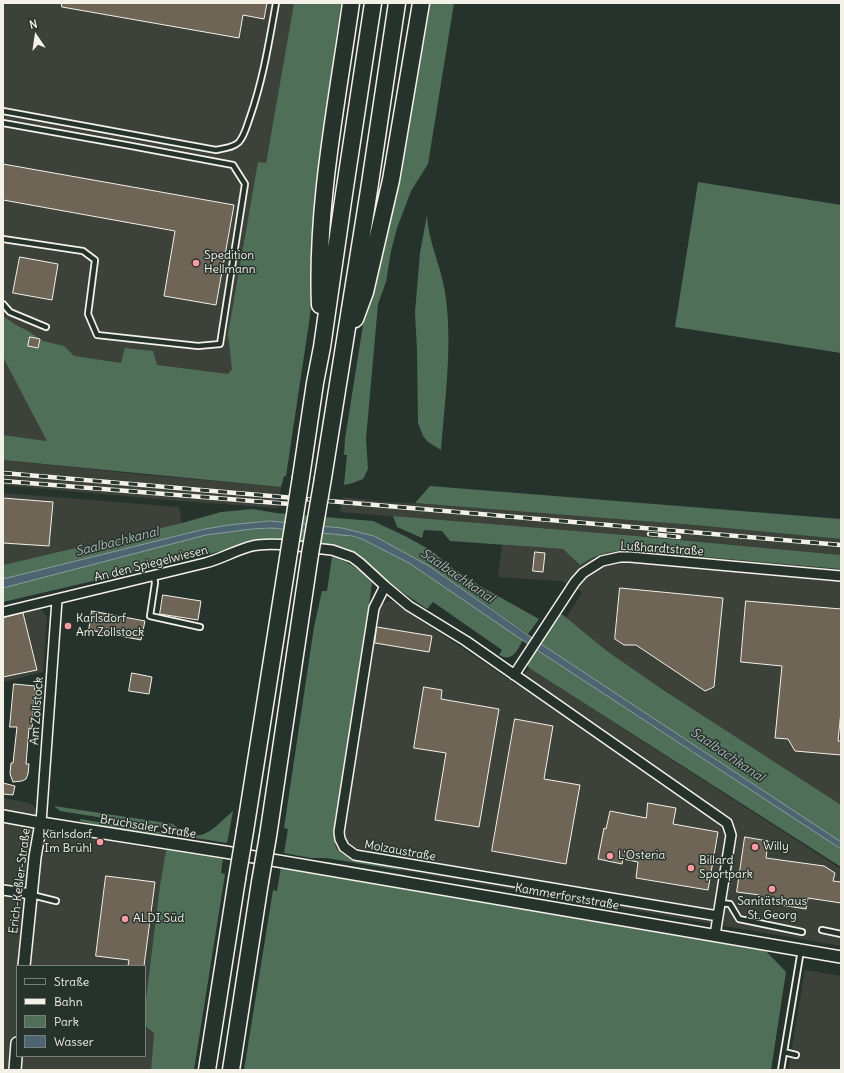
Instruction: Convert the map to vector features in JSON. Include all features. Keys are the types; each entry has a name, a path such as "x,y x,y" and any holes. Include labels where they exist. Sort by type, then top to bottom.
{"highway":[{"path":"322,347 319,269 325,185 351,3"},
{"path":"231,1070 268,836 301,551 301,477 322,347 373,3"},
{"path":"207,1070 245,831 301,551 323,478 397,3"},
{"path":"343,348 365,292 388,193 421,3"}],"street":[{"name":"An den Spiegelwiesen","path":"3,612 218,560 241,549 252,546 263,544 301,551"},
{"path":"301,551 332,550 352,557 409,606 466,642 727,823 732,835 715,935"},
{"name":"Lußhardtstraße","path":"514,675 575,582 590,568 602,561 609,559 630,558 841,576"},
{"name":"Molzaustraße","path":"385,586 374,608 344,794 339,832 340,839 344,847 355,855 718,916"},
{"name":"Am Zollstock","path":"41,823 57,600"},
{"name":"Bruchsaler Straße","path":"3,816 289,863"},
{"name":"Erich-Keßler-Straße","path":"24,965 35,857 41,823"},
{"name":"Kammerforststraße","path":"289,863 841,956"},
{"path":"3,890 31,894"},
{"path":"15,1070 16,1056"}],"lane":[{"path":"3,111 216,150 230,147 238,143 243,137 255,102 266,60 276,3"},
{"path":"3,123 233,165 245,184 220,344 198,346 97,335 88,314 95,260 83,250 3,239"},
{"path":"3,304 10,312 46,327"},
{"path":"154,576 155,583 150,616 200,627"},
{"path":"31,894 56,901"},
{"path":"720,903 730,904 739,919 802,932"},
{"path":"822,930 841,934"},
{"path":"781,1070 801,950"},
{"path":"784,1052 796,1055"}],"shaded area":[{"path":"3,3 294,3 266,163 241,374 47,441 3,435"},
{"path":"3,460 281,487 278,508 3,485"},
{"path":"3,493 179,507 182,523 3,565"},
{"path":"343,497 384,502 469,506 841,539 841,555 625,535 340,512"},
{"path":"502,545 563,549 580,565 590,557 602,553 626,550 841,569 841,806 608,653 566,618 582,592 561,581 498,577"},
{"path":"388,601 392,601 517,685 529,668 841,869 841,946 405,871 402,857 354,848 344,838 343,832 375,611"},
{"path":"40,608 47,617 43,672 3,682 3,617"},
{"path":"3,798 30,803 63,833 166,850 160,885 146,999 146,965 16,965 16,1057 146,1057 146,1027 154,1033 151,1070 3,1070"},
{"path":"805,970 841,976 841,1070 788,1070"}],"green space":[{"path":"294,3 341,3 335,48 310,316 286,476 284,476 281,487 3,460 3,435 47,441 3,357 3,316 43,341 64,346 74,356 121,363 125,348 153,351 157,365 228,374 232,369 228,334 258,162 266,163"},
{"path":"430,3 454,3 428,164 411,191 397,228 391,251 386,282 378,304 366,439 368,469 363,479 344,485 347,455 344,455 345,439 366,306 423,45"},
{"path":"698,182 841,205 841,353 675,327"},
{"path":"427,215 430,234 443,282 447,311 448,371 441,450 428,442 423,436 418,423 415,312 420,253"},
{"path":"430,486 841,519 841,539 694,525 415,503"},
{"path":"253,509 276,513 373,521 432,551 448,565 480,586 539,619 528,634 429,566 374,536 342,528 270,521 205,529 3,579 3,565 182,523 221,512"},
{"path":"393,516 841,555 841,569 626,550 602,554 591,558 580,565 563,549 450,541 442,531 424,530 422,538 397,527"},
{"path":"271,528 341,534 362,539 409,562 523,640 511,656 504,657 499,655 502,650 433,602 427,609 395,587 365,560 348,549 337,546 273,539 258,540 240,544 230,549 3,602 3,588 206,535"},
{"path":"332,557 345,561 363,573 372,583 360,672 335,832 335,845 340,852 347,856 405,871 326,858 311,858 284,853 288,829 284,828 314,627 322,591 327,591"},
{"path":"559,614 563,615 608,652 665,691 841,805 841,842 541,644"},
{"path":"537,650 841,849 841,867 529,668 527,664"},
{"path":"54,806 173,824 191,835 206,833 233,811 227,843 177,835 160,827 60,811"},
{"path":"80,819 159,832 174,839 110,828 80,821"},
{"path":"166,850 223,859 221,873 225,874 194,1070 151,1070 154,1033 146,1027 146,999 160,885"},
{"path":"316,862 327,862 405,875 394,876"},
{"path":"281,867 764,949 786,972 771,1070 244,1070 273,890 277,891"}],"water":[{"path":"270,521 342,528 374,536 429,566 541,644 841,842 841,849 537,650 409,563 362,539 352,536 271,528 206,535 3,588 3,579 205,529"}],"building":[{"path":"62,3 267,3 264,19 243,15 239,38 62,7"},
{"name":"Spedition Hellmann","path":"3,164 234,205 216,305 164,296 175,231 3,200"},
{"path":"20,257 58,264 52,300 13,293"},
{"path":"30,337 40,339 38,348 28,346"},
{"path":"3,498 53,502 49,546 3,543"},
{"path":"535,552 545,553 543,572 533,571"},
{"path":"620,588 723,598 714,687 705,691 636,645 624,645 615,639"},
{"path":"163,595 201,601 198,620 160,614"},
{"path":"746,601 841,609 841,711 838,741 841,741 841,755 795,751 788,739 775,738 782,666 741,662"},
{"path":"92,611 145,621 141,640 89,630"},
{"path":"23,613 37,670 3,677 3,618"},
{"path":"377,627 432,636 429,652 375,643"},
{"path":"132,673 152,677 149,694 129,691"},
{"path":"14,684 35,686 32,729 29,728 26,764 29,764 28,774 26,779 13,782 10,774 11,763 13,763 17,727 10,727"},
{"path":"424,687 442,690 441,699 499,709 479,827 435,820 446,753 414,748"},
{"path":"515,719 553,726 544,779 580,785 566,864 492,851"},
{"path":"3,783 15,786 13,795 3,794"},
{"path":"648,803 676,808 673,824 718,832 708,890 636,878 638,862 623,859 622,864 598,859 604,828 606,829 610,811 646,818"},
{"path":"745,837 768,841 766,858 824,866 835,873 833,881 841,882 841,903 808,898 806,909 781,905 781,901 759,898 760,895 737,892"},
{"name":"ALDI Süd","path":"106,876 155,882 144,965 128,965 129,960 96,956"}],"railway":[{"path":"3,473 841,545"},
{"path":"3,481 290,504"},
{"path":"649,534 679,537"}],"place":[{"name":"Spedition Hellmann","path":"196,263"},
{"name":"Karlsdorf Am Zollstock","path":"68,626"},
{"name":"Karlsdorf Im Brühl","path":"100,842"},
{"name":"Willy","path":"755,847"},
{"name":"L'Osteria","path":"610,856"},
{"name":"Billard Sportpark","path":"691,868"},
{"name":"Sanitätshaus St. Georg","path":"772,889"},
{"name":"ALDI Süd","path":"125,919"}],"water label":[{"name":"Saalbachkanal","path":"117,542"},
{"name":"Saalbachkanal","path":"457,576"},
{"name":"Saalbachkanal","path":"727,755"}]}
